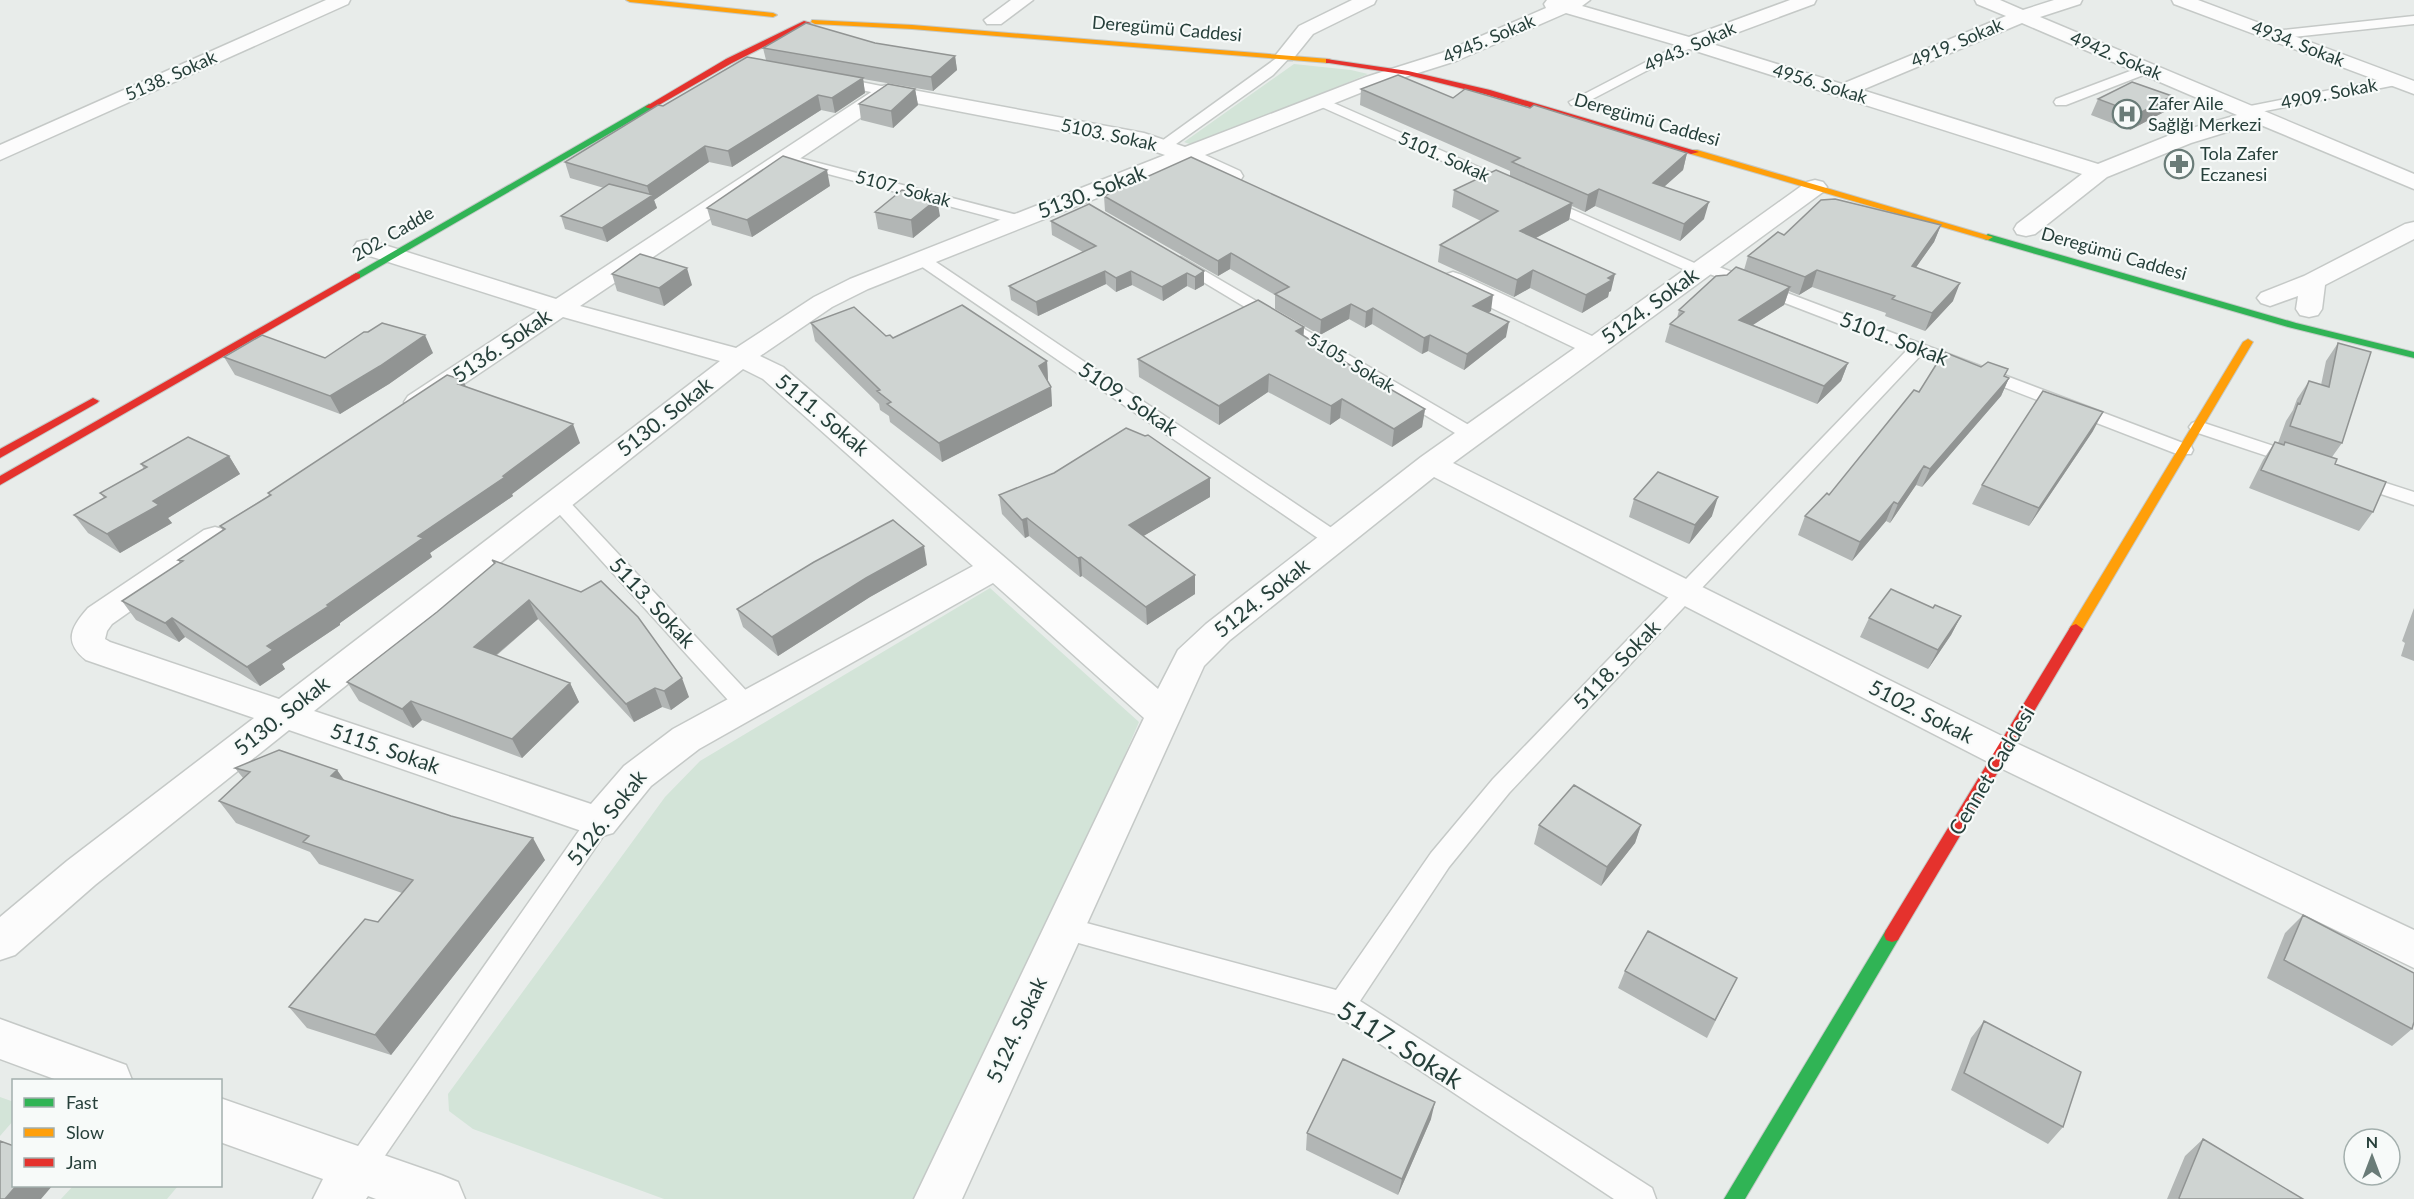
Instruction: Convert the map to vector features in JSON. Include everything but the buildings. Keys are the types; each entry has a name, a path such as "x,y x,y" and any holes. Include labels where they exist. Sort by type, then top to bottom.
{"main road":[{"path":"630,0 776,12"},
{"name":"202. Cadde","path":"0,481 375,248 729,61 811,22 829,17 838,9"},
{"path":"754,29 776,12"},
{"name":"Deregümü Caddesi","path":"776,12 789,23 811,22 1339,48"},
{"path":"943,15 1018,21"},
{"name":"Deregümü Caddesi","path":"1296,47 1422,65 1488,93 2274,318 2414,355"},
{"name":"Deregümü Caddesi","path":"1570,100 1598,108"},
{"name":"Cennet Caddesi","path":"1734,1199 2198,427 2274,318"},
{"path":"2366,328 2414,346"},
{"path":"0,454 102,396"}],"street":[{"name":"5138. Sokak","path":"0,153 341,0"},
{"path":"994,20 1024,0"},
{"name":"4956. Sokak","path":"1539,0 1573,4 2099,172"},
{"name":"4943. Sokak","path":"1690,43 1807,0"},
{"name":"4942. Sokak","path":"1984,0 2414,182"},
{"name":"4919. Sokak","path":"1843,91 2022,16 2073,0"},
{"name":"4934. Sokak","path":"2181,0 2408,83"},
{"path":"1296,47 1306,30 1362,1"},
{"name":"4945. Sokak","path":"1422,65 1573,4"},
{"name":"5130. Sokak","path":"0,942 90,866 774,332 823,302 921,259 1020,220 1084,205 1175,151 1422,65"},
{"name":"5103. Sokak","path":"886,91 1122,135 1175,151 1251,185"},
{"name":"5136. Sokak","path":"400,414 886,91"},
{"name":"4909. Sokak","path":"2026,229 2099,172 2183,138 2251,114"},
{"name":"5124. Sokak","path":"938,1199 1163,714 1186,667 1203,645 1432,464 1815,187"},
{"path":"2274,318 2313,281 2414,229"},
{"name":"5111. Sokak","path":"375,248 559,308 741,358 773,372 1163,714"},
{"path":"1433,271 1594,347"},
{"name":"Cennet Caddesi","path":"2274,318 2313,281"},
{"name":"5102. Sokak","path":"1432,464 2003,753 2414,950"},
{"name":"5115. Sokak","path":"231,527 112,606 91,626 87,636 89,644 98,651 599,822"},
{"name":"5126. Sokak","path":"599,822 634,777 657,757 746,705 997,567"},
{"path":"7,1045 107,1079"},
{"path":"222,1121 348,1184 441,1199"}],"lane":[{"path":"2274,35 2414,20"},
{"name":"4943. Sokak","path":"1570,100 1690,43"},
{"path":"1175,151 1296,47"},
{"path":"729,61 752,65"},
{"path":"2061,102 2146,69"},
{"name":"5103. Sokak","path":"819,78 886,91"},
{"name":"4909. Sokak","path":"2251,114 2408,83"},
{"name":"5101. Sokak","path":"1320,101 1702,269 1918,348 2184,450"},
{"name":"5107. Sokak","path":"785,158 1020,220"},
{"name":"5105. Sokak","path":"1166,253 1472,435"},
{"name":"5109. Sokak","path":"921,259 1335,540"},
{"name":"5118. Sokak","path":"1342,1004 1440,860 1509,778 1918,348"},
{"path":"2198,427 2317,467"},
{"path":"2338,474 2414,499"},
{"name":"5113. Sokak","path":"558,501 746,705"},
{"name":"5126. Sokak","path":"348,1184 599,822"},
{"name":"5117. Sokak","path":"1064,928 1342,1004 1641,1199"}],"green space":[{"path":"1294,64 1368,74 1195,146 1184,142"},
{"path":"990,588 1139,722 1096,822 919,1199 664,1199 473,1129 449,1111 448,1094 665,797 700,761"},
{"path":"0,1097 12,1101 12,1122 0,1136"},
{"path":"72,1187 177,1187 167,1199 61,1199"}],"traffic: fast":[{"path":"356,276 649,107"},
{"path":"1988,237 2292,325 2414,355"},
{"path":"1734,1199 1892,935"}],"traffic: slow":[{"path":"630,0 773,15"},
{"path":"815,22 912,27 1329,61"},
{"path":"1694,152 1988,237"},
{"path":"2076,629 2248,342"}],"traffic: jam":[{"path":"649,107 729,61 807,23"},
{"path":"1329,61 1408,73 1487,92 1694,152"},
{"path":"0,481 356,276"},
{"path":"0,454 93,401"},
{"path":"1892,935 2076,629"}],"place":[{"name":"Zafer Aile Sağlğı Merkezi","path":"2127,114"},
{"name":"Tola Zafer Eczanesi","path":"2179,164"}]}
